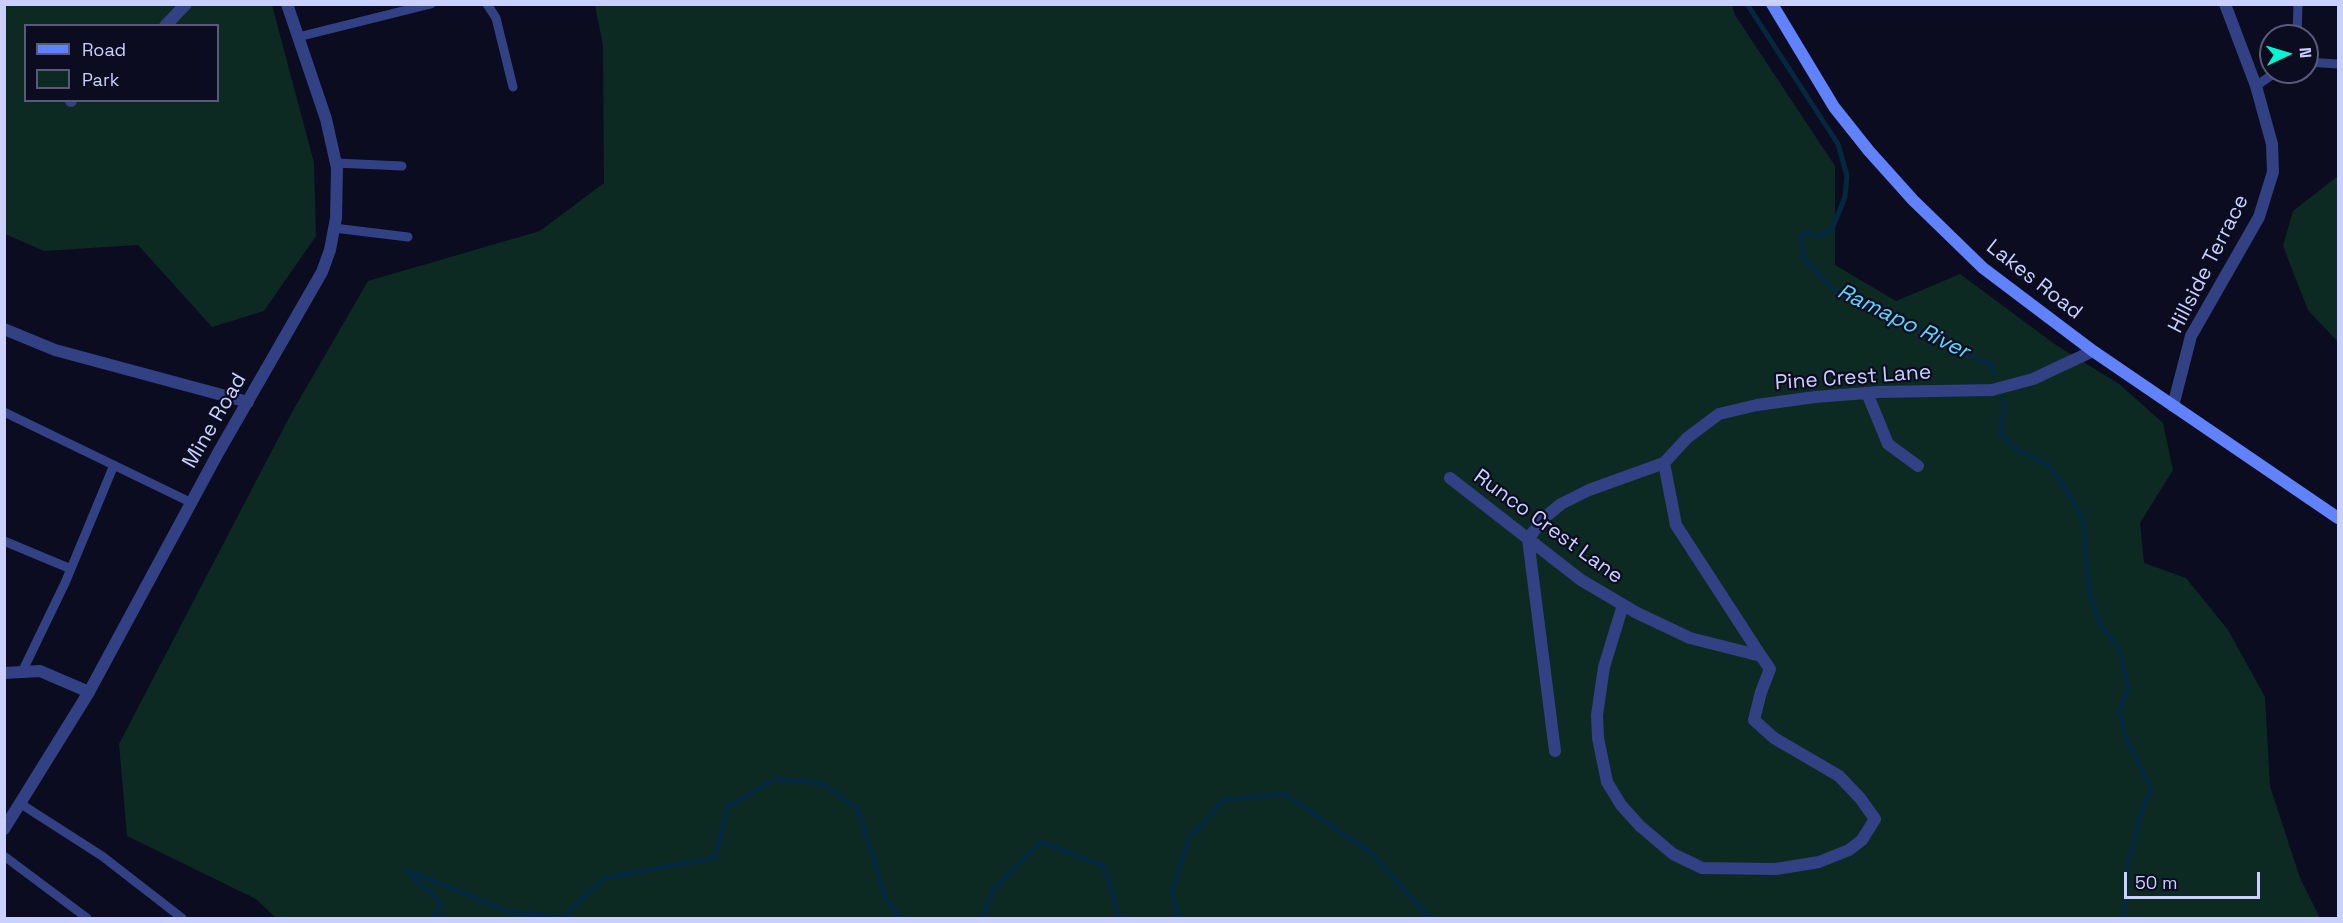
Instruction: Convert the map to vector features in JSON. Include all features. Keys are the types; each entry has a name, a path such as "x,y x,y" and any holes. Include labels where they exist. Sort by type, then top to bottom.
{"main road":[{"name":"Lakes Road","path":"1772,4 1834,107 1913,200 1983,268 2093,351 2338,518"}],"street":[{"path":"167,24 186,4"},
{"name":"Mine Road","path":"4,829 89,692 322,272 334,228 336,163 326,119 287,4"},
{"name":"Hillside Terrace","path":"2173,406 2191,336 2259,217 2273,172 2272,144 2256,86 2225,4"},
{"path":"4,329 55,350 248,402"},
{"name":"Pine Crest Lane","path":"1664,464 1687,438 1719,414 1757,405 1867,393 1992,390 2033,379 2093,351"},
{"path":"1867,393 1888,444 1917,466"},
{"path":"1555,752 1528,539 1544,518 1561,504 1664,464 1676,525 1761,656"},
{"name":"Runco Crest Lane","path":"1450,478 1581,580 1623,605 1690,638 1761,656 1770,669 1754,720 1774,738 1839,776 1875,819 1862,840 1849,850 1819,862 1776,868 1702,868 1673,854 1640,826 1612,790 1601,762 1597,716 1604,667 1623,605"},
{"path":"4,672 40,671 89,692"}],"lane":[{"path":"298,37 431,4"},
{"path":"487,4 496,18 513,87"},
{"path":"2297,24 2298,4"},
{"path":"2319,63 2338,64"},
{"path":"336,163 402,166"},
{"path":"334,228 408,237"},
{"path":"4,412 192,503"},
{"path":"22,672 71,568 114,465"},
{"path":"4,541 71,568"},
{"path":"21,804 102,856 182,918"},
{"path":"4,856 87,918"}],"green space":[{"path":"5,5 272,5 314,163 316,236 264,311 212,327 138,245 44,251 5,234"},
{"path":"595,5 1732,5 1735,15 1835,166 1835,265 1896,301 1960,274 2056,345 2119,384 2163,423 2173,470 2140,523 2144,563 2186,578 2228,630 2265,697 2270,786 2300,878 2320,918 276,918 256,899 127,836 119,744 291,414 368,281 540,231 604,183 603,46"},
{"path":"2338,176 2338,342 2308,310 2283,246 2293,211"}],"waterway":[{"name":"Ramapo River","path":"1747,4 1838,144 1847,176 1845,197 1832,229 1820,237 1807,232 1801,238 1805,260 1833,289 1991,365 1994,374"},
{"name":"Ramapo River","path":"2002,398 2004,406 2001,434 2016,449 2048,465 2069,494 2083,520 2089,591 2099,623 2119,648 2128,687 2119,712 2126,738 2151,788 2139,820 2127,869 2124,918"},
{"path":"434,918 441,903 406,870 507,911 562,918 604,878 715,858 728,807 775,779 821,783 858,809 886,899 901,918"},
{"path":"1179,918 1172,893 1189,838 1225,800 1285,794 1371,853 1430,918"},
{"path":"982,918 995,888 1041,842 1104,866 1119,918"}]}
